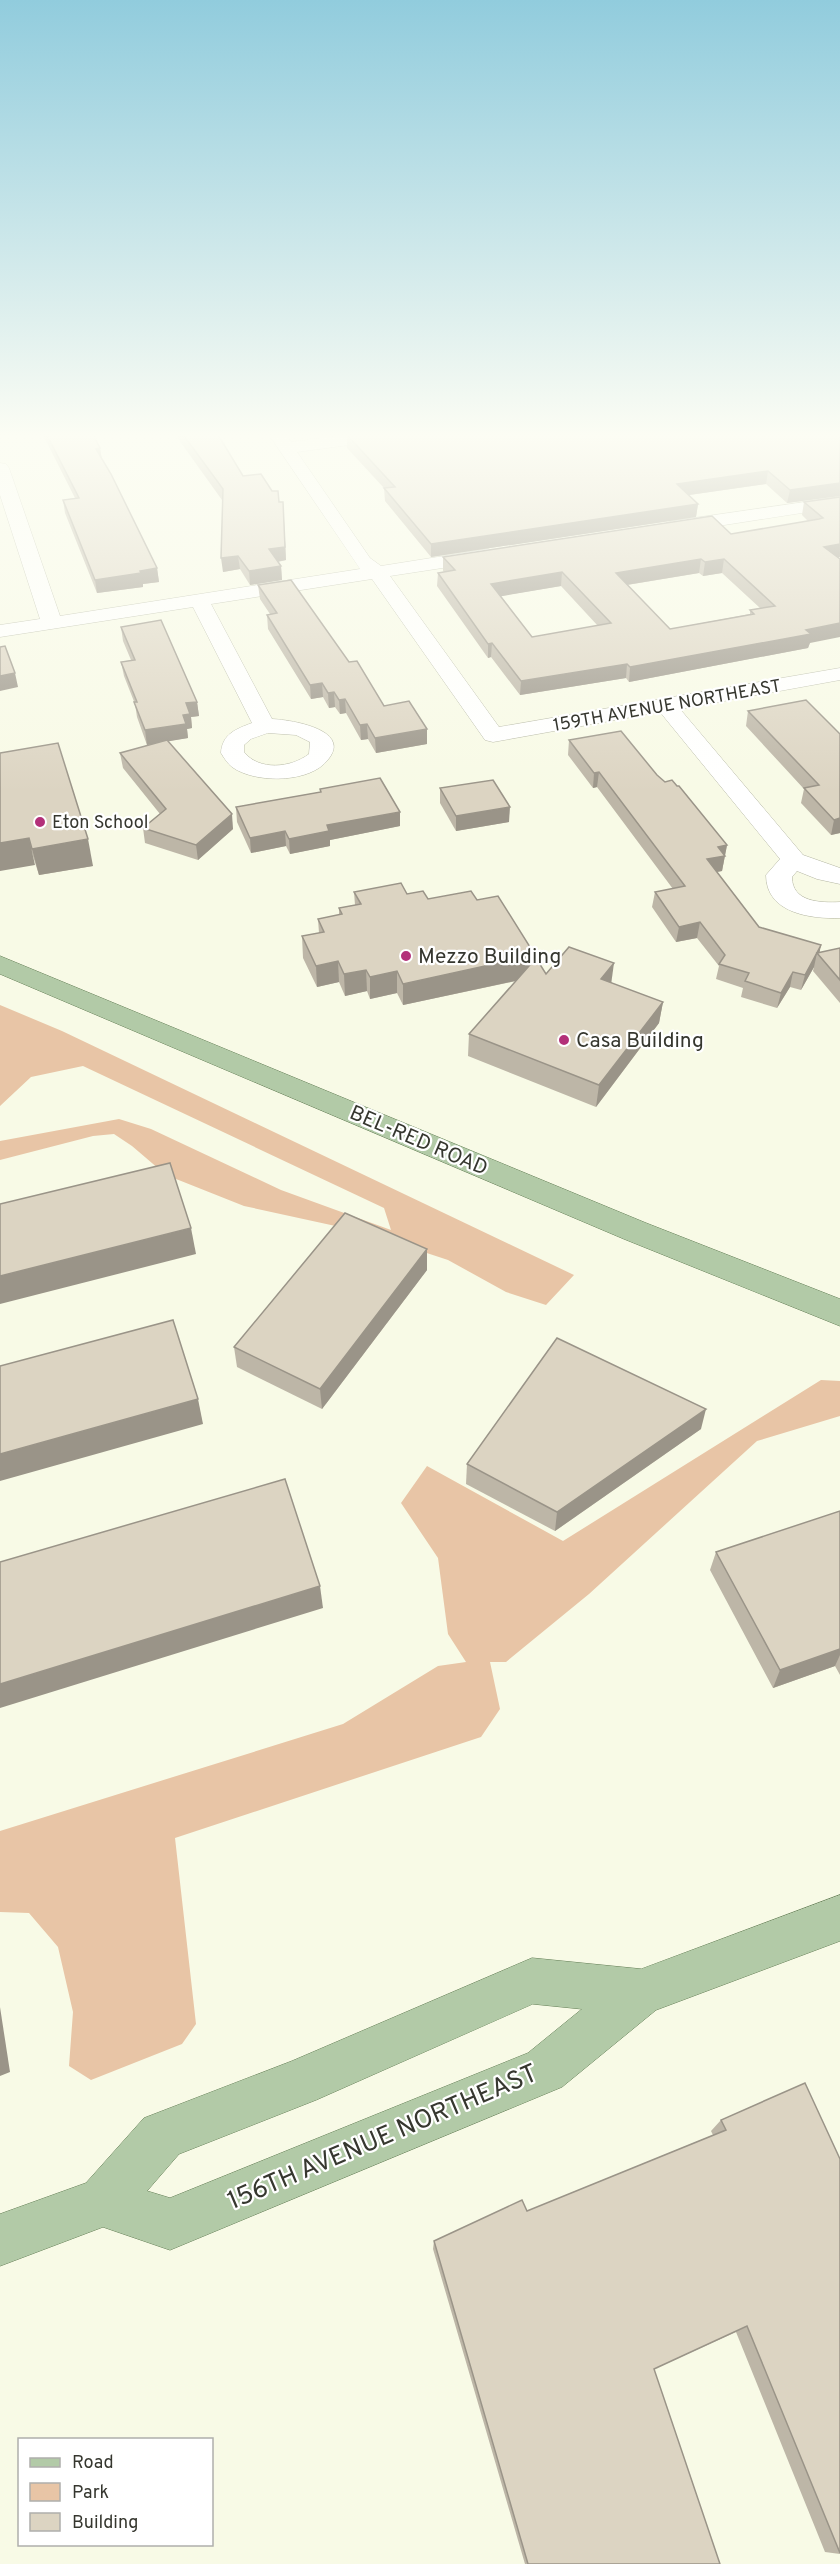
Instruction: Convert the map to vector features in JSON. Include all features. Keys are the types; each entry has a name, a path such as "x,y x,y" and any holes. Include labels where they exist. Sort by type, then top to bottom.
{"main road":[{"name":"BEL-RED ROAD","path":"0,964 635,1231 840,1313"},
{"name":"156TH AVENUE NORTHEAST","path":"103,2202 170,2224 545,2070 641,1992 840,1918"},
{"name":"156TH AVENUE NORTHEAST","path":"0,2240 103,2202 162,2136 299,2083 532,1981 641,1992"}],"street":[{"path":"28,553 52,623"},
{"path":"357,553 363,562 377,572"},
{"path":"0,631 504,553"},
{"name":"159TH AVENUE NORTHEAST","path":"377,572 493,735 840,674"},
{"path":"199,600 265,726"},
{"path":"666,706 794,860 833,875"},
{"path":"794,860 779,875 780,889 786,896 817,910 840,910"}],"green space":[{"path":"0,1005 62,1031 574,1275 546,1305 506,1292 448,1260 363,1232 244,1206 166,1175 114,1134 93,1136 0,1160 0,1141 119,1119 151,1129 281,1190 391,1230 384,1208 83,1066 31,1077 0,1106"},
{"path":"821,1380 840,1381 840,1416 757,1441 589,1594 506,1662 490,1662 500,1709 481,1737 175,1838 196,2024 182,2044 91,2080 69,2066 73,2012 58,1947 29,1913 0,1912 0,1831 343,1724 438,1666 466,1662 448,1634 438,1558 401,1503 427,1466 563,1541"}],"building":[{"path":"84,553 149,553 157,568 140,571 141,573 95,580"},
{"path":"221,553 272,553 281,566 249,571 238,556 221,558"},
{"path":"472,553 832,553 840,559 840,623 806,630 811,634 630,667 627,664 521,681 492,643 488,644 438,573 455,570 443,557","holes":["701,559 705,562 724,559 775,606 750,610 754,614 670,629 616,573","562,572 611,623 532,637 491,584"]},
{"path":"291,580 349,662 357,661 384,706 409,701 427,729 375,738 367,724 360,725 345,699 339,700 334,692 328,693 322,683 310,685 267,615 277,613 258,585"},
{"path":"161,620 197,702 186,703 190,714 183,715 186,724 145,730 121,662 135,660 121,627"},
{"path":"5,646 15,673 0,676 0,647"},
{"path":"806,700 840,734 840,818 834,820 804,788 819,785 748,711"},
{"path":"621,731 657,775 665,782 672,780 679,786 727,845 718,847 725,856 707,859 759,927 821,945 805,975 793,972 781,993 745,981 749,973 719,964 725,955 700,922 679,927 655,892 685,886 599,772 594,773 569,740"},
{"path":"167,740 232,814 196,845 143,828 166,809 120,753"},
{"name":"Eton School","path":"58,743 88,839 32,849 29,838 0,843 0,753"},
{"path":"380,778 400,812 327,825 329,831 289,839 285,831 250,838 236,807 321,792 320,789"},
{"path":"493,780 510,807 456,816 440,788"},
{"name":"Mezzo Building","path":"401,883 407,894 423,891 428,899 471,891 477,900 498,896 535,955 403,984 397,971 370,977 366,970 344,974 338,961 316,966 302,936 324,932 318,919 342,914 339,908 361,904 354,892"},
{"name":"Casa Building","path":"569,947 614,963 601,979 663,1002 599,1085 469,1034 536,958 546,974"},
{"path":"840,948 840,980 817,953"},
{"path":"170,1163 191,1228 0,1276 0,1204"},
{"path":"345,1213 427,1249 320,1389 234,1347"},
{"path":"173,1320 198,1399 0,1454 0,1366"},
{"path":"557,1338 706,1409 557,1512 467,1464"},
{"path":"285,1479 320,1586 0,1684 0,1562"},
{"path":"840,1511 840,1649 780,1670 716,1552"},
{"path":"805,2083 840,2159 840,2553 747,2326 654,2369 720,2564 528,2564 434,2241 522,2200 527,2211 726,2130 721,2120"}],"place":[{"name":"Eton School","path":"40,822"},
{"name":"Mezzo Building","path":"406,956"},
{"name":"Casa Building","path":"564,1040"}]}
